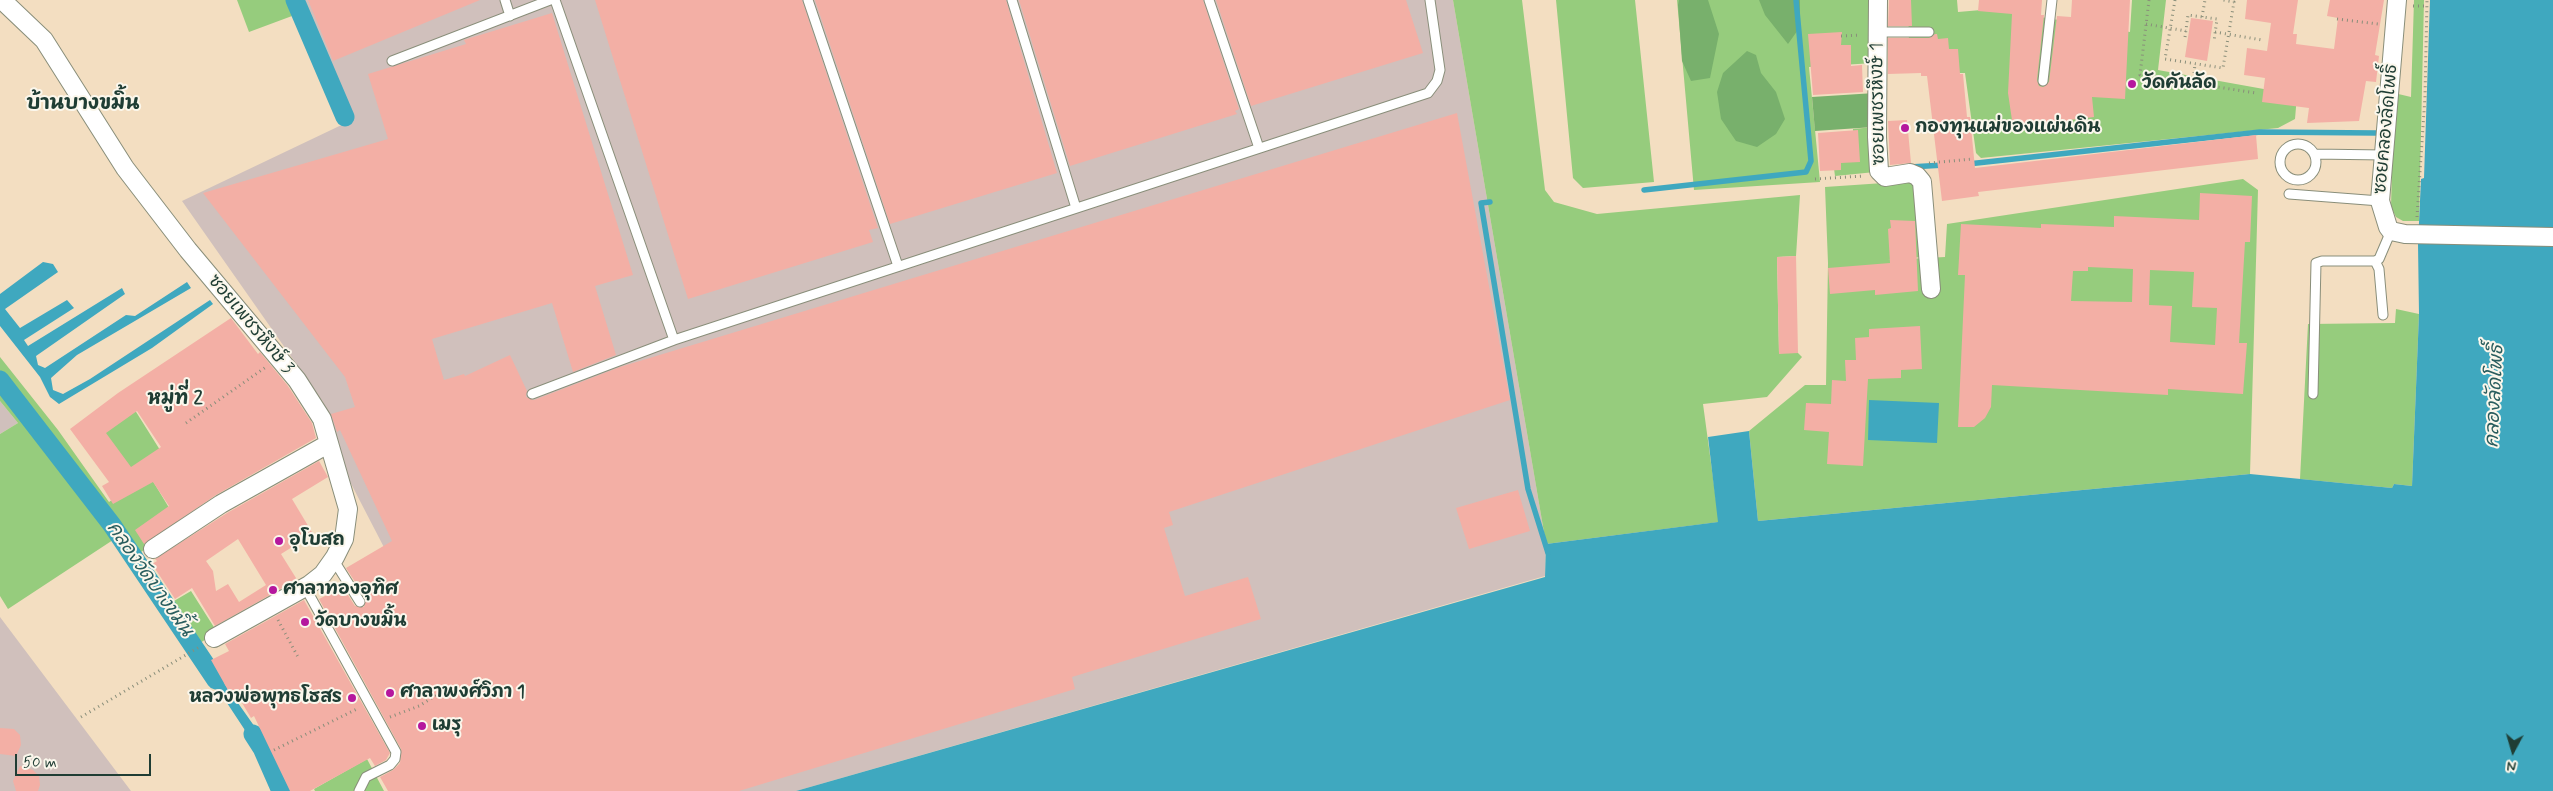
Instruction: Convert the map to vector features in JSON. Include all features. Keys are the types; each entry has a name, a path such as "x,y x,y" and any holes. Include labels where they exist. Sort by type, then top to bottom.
{"street":[{"name":"ซอยเพชรหึงษ์ 3","path":"2,0 44,40 125,168 188,250 297,380 322,420 348,509 344,538 323,574 306,587 210,641"},
{"name":"ซอยเพชรหึงษ์ 1","path":"1878,0 1876,137 1881,175 1910,173 1917,176 1922,182 1932,289"},
{"name":"ซอยคลองลัดโพธิ์","path":"2391,231 2380,201 2397,0"},
{"path":"2391,231 2416,234 2553,237"},
{"path":"153,550 221,504 328,444"}],"lane":[{"path":"505,0 510,16"},
{"path":"392,61 550,0"},
{"path":"554,0 674,340"},
{"path":"808,0 898,266"},
{"path":"1012,0 1076,208"},
{"path":"1209,0 1259,148"},
{"path":"532,394 674,340 1428,93 1437,81 1440,70 1430,0"},
{"path":"2044,81 2052,0"},
{"path":"1878,32 1929,32"},
{"path":"2314,154 2316,166 2310,176 2304,179 2292,179 2283,171 2281,165 2282,154 2290,146 2306,146 2314,154 2384,155"},
{"path":"2289,194 2380,201"},
{"path":"2313,394 2316,263 2322,261 2375,261 2379,259 2391,231"},
{"path":"2375,261 2380,269 2383,315"},
{"path":"333,559 360,602"},
{"path":"306,587 396,752 395,759 379,772 366,777 359,791"}],"path":[{"path":"2149,0 2140,75 2256,93"},
{"path":"2175,0 2165,60 2223,68 2234,2 2223,0"},
{"path":"2202,17 2205,0"},
{"path":"2417,216 2427,0"},
{"path":"2185,37 2188,14 2217,19 2214,41"},
{"path":"2337,19 2395,26"},
{"path":"2146,24 2186,31"},
{"path":"2215,32 2262,40"},
{"path":"2192,83 2195,64"},
{"path":"1924,164 1973,159"},
{"path":"1815,179 1881,175"},
{"path":"186,423 279,358"},
{"path":"271,606 298,657"},
{"path":"81,717 210,641"},
{"path":"379,721 419,706 443,691"},
{"path":"274,750 369,703"}],"shaded area":[{"path":"305,0 1453,0 1546,544 1545,576 796,791 502,791 448,671 345,472 323,402 182,201 352,120"},
{"path":"0,401 18,423 0,434"},
{"path":"0,617 131,791 0,791"}],"green space":[{"path":"237,0 286,0 292,16 249,32"},
{"path":"1453,0 1522,0 1545,190 1554,202 1597,214 1800,195 1796,256 1777,257 1779,353 1798,353 1802,357 1767,397 1703,404 1719,522 1546,544"},
{"path":"1556,0 1635,0 1654,182 1583,188 1573,178"},
{"path":"1677,0 1875,0 1874,63 1809,67 1820,182 1694,190"},
{"path":"1679,0 1708,0 1719,34 1710,78 1691,81 1682,61"},
{"path":"1759,0 1800,0 1800,27 1788,44 1765,15"},
{"name":"วัดคันลัด","path":"1908,0 1957,0 1958,12 1993,9 2130,32 2132,0 2166,0 2158,70 2297,95 2295,119 2278,128 1981,158 1976,153 1965,73 1956,73 1909,43"},
{"path":"2414,0 2424,0 2419,221 2403,221 2396,217 2391,207 2394,93 2411,97"},
{"path":"1747,51 1756,55 1761,73 1776,92 1785,119 1776,134 1757,147 1736,141 1721,119 1717,92 1723,73"},
{"path":"1875,93 1874,127 1815,131 1812,97"},
{"path":"1874,127 1875,172 1835,176 1833,161 1853,160 1853,129"},
{"path":"2243,179 2258,190 2250,474 1758,521 1749,431 1805,385 1826,385 1828,263 1825,187 1913,181 1916,184 1923,257 1887,260 1945,257 1947,224"},
{"path":"2396,309 2419,314 2412,486 2394,484 2392,488 2300,479 2308,324 2395,323"},
{"path":"0,357 58,430 109,502 130,487 99,431 133,407 160,450 142,463 180,526 141,552 174,601 191,591 217,632 200,643 210,657 200,662 116,538 8,609 0,596 0,434 18,423 0,401"},
{"path":"367,759 384,791 315,791 314,789"}],"water":[{"name":"คลองลัดโพธิ์","path":"2430,0 2553,0 2553,791 796,791 1545,577 1546,544 1718,522 1708,437 1749,431 1758,521 2250,474 2392,488 2394,484 2412,486 2419,314 2418,244 2421,179 2424,178"},
{"path":"43,262 53,264 58,272 5,309 20,328 67,300 74,308 24,340 28,346 122,288 125,294 36,356 38,365 45,368 126,315 135,316 187,282 191,288 77,355 51,378 53,390 63,394 90,379 210,300 213,304 152,348 59,404 50,397 40,377 0,326 0,294"},
{"path":"1869,400 1939,403 1937,443 1868,440"},
{"path":"207,659 269,747 271,753 262,756 200,662"}],"building":[{"path":"308,0 480,0 333,61"},
{"path":"595,0 802,0 878,228 869,230 873,242 688,299"},
{"path":"815,0 1006,0 1057,173 890,224"},
{"path":"1019,0 1203,0 1239,109 1235,111 1237,114 1070,166"},
{"path":"1216,0 1406,0 1423,53 1251,106"},
{"path":"1889,0 1911,0 1912,26 1888,26"},
{"path":"1979,0 2042,0 2041,15 2044,15 2037,80 2039,86 2043,87 2049,82 2057,16 2071,17 2072,0 2130,0 2125,99 2092,97 2094,117 2070,120 2071,126 2038,129 2038,125 2013,127 2008,93 2012,14 1978,11"},
{"path":"2247,0 2298,0 2293,34 2297,34 2296,44 2334,49 2338,18 2327,16 2330,0 2384,0 2375,55 2379,56 2376,82 2366,81 2359,121 2307,123 2309,108 2262,102 2265,78 2244,75 2247,48 2267,51 2271,23 2245,19"},
{"path":"552,13 633,275 595,286 616,355 573,372 552,303 432,339 444,380 464,374 465,376 510,355 527,391 526,397 534,400 620,367 1457,113 1510,400 1169,512 1173,525 1164,528 1185,596 1248,577 1261,619 1072,677 1075,689 739,791 388,791 380,777 393,770 400,763 401,749 319,599 343,587 355,606 364,607 366,599 346,568 392,541 340,430 337,432 331,414 355,407 345,377 203,193 388,139 368,74 466,44 464,40"},
{"path":"2191,18 2213,21 2207,61 2185,57"},
{"path":"1842,32 1841,45 1851,45 1851,66 1862,65 1863,92 1813,95 1808,34"},
{"path":"1937,34 1938,39 1948,38 1949,49 1958,49 1960,74 1963,74 1967,117 1970,117 1975,168 2256,135 2258,159 1978,192 1979,196 1942,201 1927,76 1921,76 1921,73 1888,74 1888,38 1929,38"},
{"path":"1907,120 1911,163 1890,165 1888,121"},
{"path":"1858,130 1860,162 1841,163 1841,170 1820,171 1818,133"},
{"path":"2200,193 2252,196 2250,242 2245,242 2239,343 2247,343 2243,394 2168,389 2168,395 1992,385 1991,407 1985,418 1974,427 1958,427 1965,275 1958,275 1961,224 2041,228 2041,224 2114,227 2114,216 2199,220","holes":["2088,267 2133,269 2132,302 2071,301 2073,271 2088,271","2150,270 2194,272 2192,307 2217,308 2215,345 2170,342 2172,306 2149,305"]},
{"path":"1890,220 1915,221 1918,291 1875,295 1875,290 1830,294 1828,268 1890,263 1888,229 1891,228"},
{"path":"1796,256 1798,353 1779,354 1777,257"},
{"path":"231,318 258,354 260,352 288,386 312,423 316,438 216,495 144,544 135,530 169,506 153,482 113,504 102,486 109,482 70,429 118,393","holes":["137,411 161,447 131,467 106,433"]},
{"path":"1920,326 1922,369 1901,370 1901,378 1868,379 1863,466 1827,464 1829,432 1804,430 1806,403 1831,404 1832,380 1846,381 1845,360 1856,360 1855,338 1869,337 1869,329"},
{"path":"319,461 328,477 292,499 313,534 281,554 296,578 293,582 215,626 192,588 175,599 152,564 157,561 155,559 227,513","holes":["238,539 266,585 239,602 228,584 216,591 213,571 206,561"]},
{"path":"1518,490 1530,531 1469,549 1456,508"},
{"path":"304,600 390,753 386,760 375,766 370,758 310,791 290,791 254,716 251,718 238,696 233,699 211,660 229,651 225,644"},
{"path":"0,728 14,729 20,735 21,745 16,756 0,754"},
{"path":"20,766 33,770 39,776 40,785 38,791 16,791 13,781"}],"waterway":[{"path":"295,0 345,117"},
{"path":"1644,190 1806,172 1811,161 1796,0"},
{"path":"1968,164 2260,132 2377,133"},
{"path":"1910,167 1944,165"},
{"path":"1490,202 1481,203 1528,489 1548,553"},
{"name":"คลองวัดบางขมิ้น","path":"0,380 112,525 216,680"},
{"name":"คลองวัดบางขมิ้น","path":"253,734 262,748 281,791"}],"place":[{"name":"วัดคันลัด","path":"2132,84"},
{"name":"กองทุนแม่ของแผ่นดิน","path":"1905,128"},
{"name":"อุโบสถ","path":"279,541"},
{"name":"ศาลาทองอุทิศ","path":"273,590"},
{"name":"วัดบางขมิ้น","path":"305,622"},
{"name":"ศาลาพงศ์วิภา 1","path":"390,693"},
{"name":"หลวงพ่อพุทธโธสร","path":"352,698"},
{"name":"เมรุ","path":"422,726"}],"district":[{"name":"บ้านบางขมิ้น","path":"83,105"},
{"name":"หมู่ที่ 2","path":"175,400"}]}
